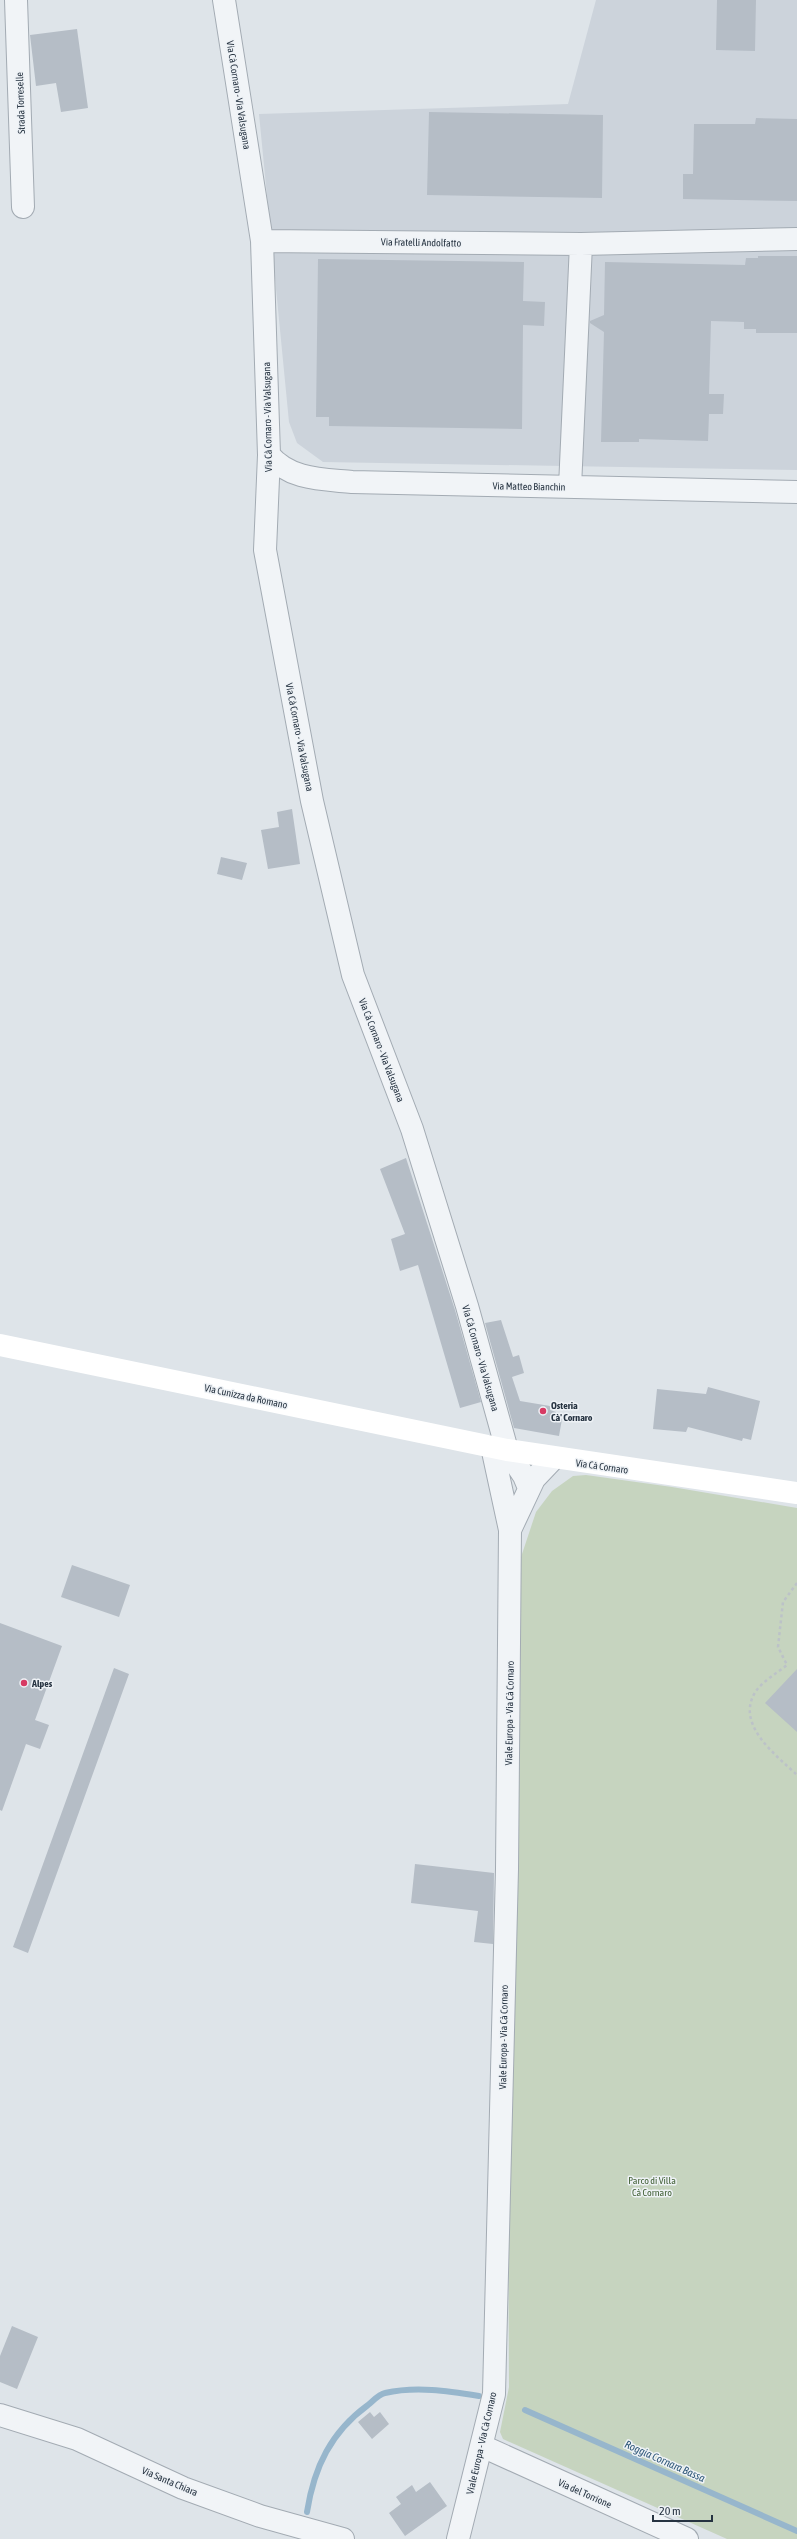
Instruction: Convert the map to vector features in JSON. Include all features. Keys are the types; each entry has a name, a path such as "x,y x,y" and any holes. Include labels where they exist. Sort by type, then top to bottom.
{"main road":[{"name":"Via Cunizza da Romano","path":"0,1345 500,1449"},
{"name":"Via Cà Cornaro","path":"500,1449 553,1459 797,1493"}],"street":[{"name":"Strada Torreselle","path":"16,0 23,207"},
{"name":"Via Cà Cornaro - Via Valsugana","path":"224,0 262,241 269,454 265,550 312,801 353,975 412,1129 467,1306 500,1449"},
{"name":"Via Fratelli Andolfatto","path":"262,241 581,244 797,239"},
{"path":"570,487 581,244"},
{"name":"Via Matteo Bianchin","path":"269,454 284,469 310,478 352,482 797,492"},
{"path":"500,1449 524,1476 529,1488"},
{"path":"500,1449 510,1530"},
{"path":"510,1530 529,1488 539,1471 553,1459"},
{"name":"Viale Europa - Via Cà Cornaro","path":"458,2539 494,2394 507,1869 510,1530"},
{"name":"Via Santa Chiara","path":"0,2415 77,2439 183,2488 260,2516 343,2539"},
{"name":"Via del Torrione","path":"482,2446 688,2539"}],"path":[{"path":"797,1583 783,1602 778,1647 787,1665 756,1691 749,1709 755,1731 772,1752 797,1775"}],"shaded area":[{"path":"596,0 797,0 797,470 323,462 297,443 289,422 259,114 568,104"}],"green space":[{"name":"Parco di Villa Cà Cornaro","path":"586,1475 672,1487 797,1508 797,2539 727,2539 503,2439 500,2432 509,2387 508,2185 520,1725 521,1557 536,1512 552,1491 573,1476"}],"building":[{"path":"717,0 756,0 755,51 716,50"},
{"path":"77,29 88,108 61,112 56,83 36,86 30,35"},
{"path":"429,112 603,115 602,198 427,195"},
{"path":"756,118 797,119 797,201 683,199 683,174 693,174 694,124 755,124"},
{"path":"758,256 797,256 797,333 756,333 756,329 744,329 744,322 711,321 709,394 724,394 723,414 709,414 708,441 639,439 639,442 601,442 604,332 590,323 590,321 604,315 605,262 745,265 746,258 758,258"},
{"path":"318,259 524,262 523,301 545,302 544,326 523,325 522,429 329,426 329,417 316,417"},
{"path":"292,809 300,864 268,869 261,830 279,827 277,812"},
{"path":"221,857 247,863 242,880 217,874"},
{"path":"406,1158 455,1310 481,1402 460,1408 418,1265 400,1271 391,1239 405,1234 380,1169"},
{"path":"501,1320 513,1357 519,1355 524,1373 512,1377 520,1401 550,1406 550,1410 556,1412 553,1417 562,1419 559,1436 514,1428 485,1323"},
{"path":"708,1387 760,1401 751,1440 743,1438 742,1441 688,1427 686,1432 653,1429 657,1389 706,1394"},
{"path":"72,1565 130,1585 119,1617 61,1597"},
{"name":"Alpes","path":"0,1623 62,1646 35,1720 49,1725 40,1749 26,1744 2,1811 0,1810"},
{"path":"114,1668 129,1674 28,1953 13,1947"},
{"path":"797,1669 797,1732 765,1703"},
{"path":"415,1864 494,1873 493,1944 474,1942 478,1911 411,1903"},
{"path":"12,2326 38,2337 17,2389 0,2382 0,2356"},
{"path":"370,2412 374,2417 380,2412 389,2424 372,2439 358,2422"},
{"path":"430,2482 447,2506 405,2536 389,2513 401,2504 396,2497 412,2485 416,2492"}],"waterway":[{"name":"Roggia Cornara Bassa","path":"307,2512 314,2480 326,2452 344,2427 378,2396 408,2390 444,2391 479,2396"},
{"name":"Roggia Cornara Bassa","path":"525,2410 797,2531"}],"place":[{"name":"Osteria Cà' Cornaro","path":"543,1411"},
{"name":"Alpes","path":"24,1683"}]}
